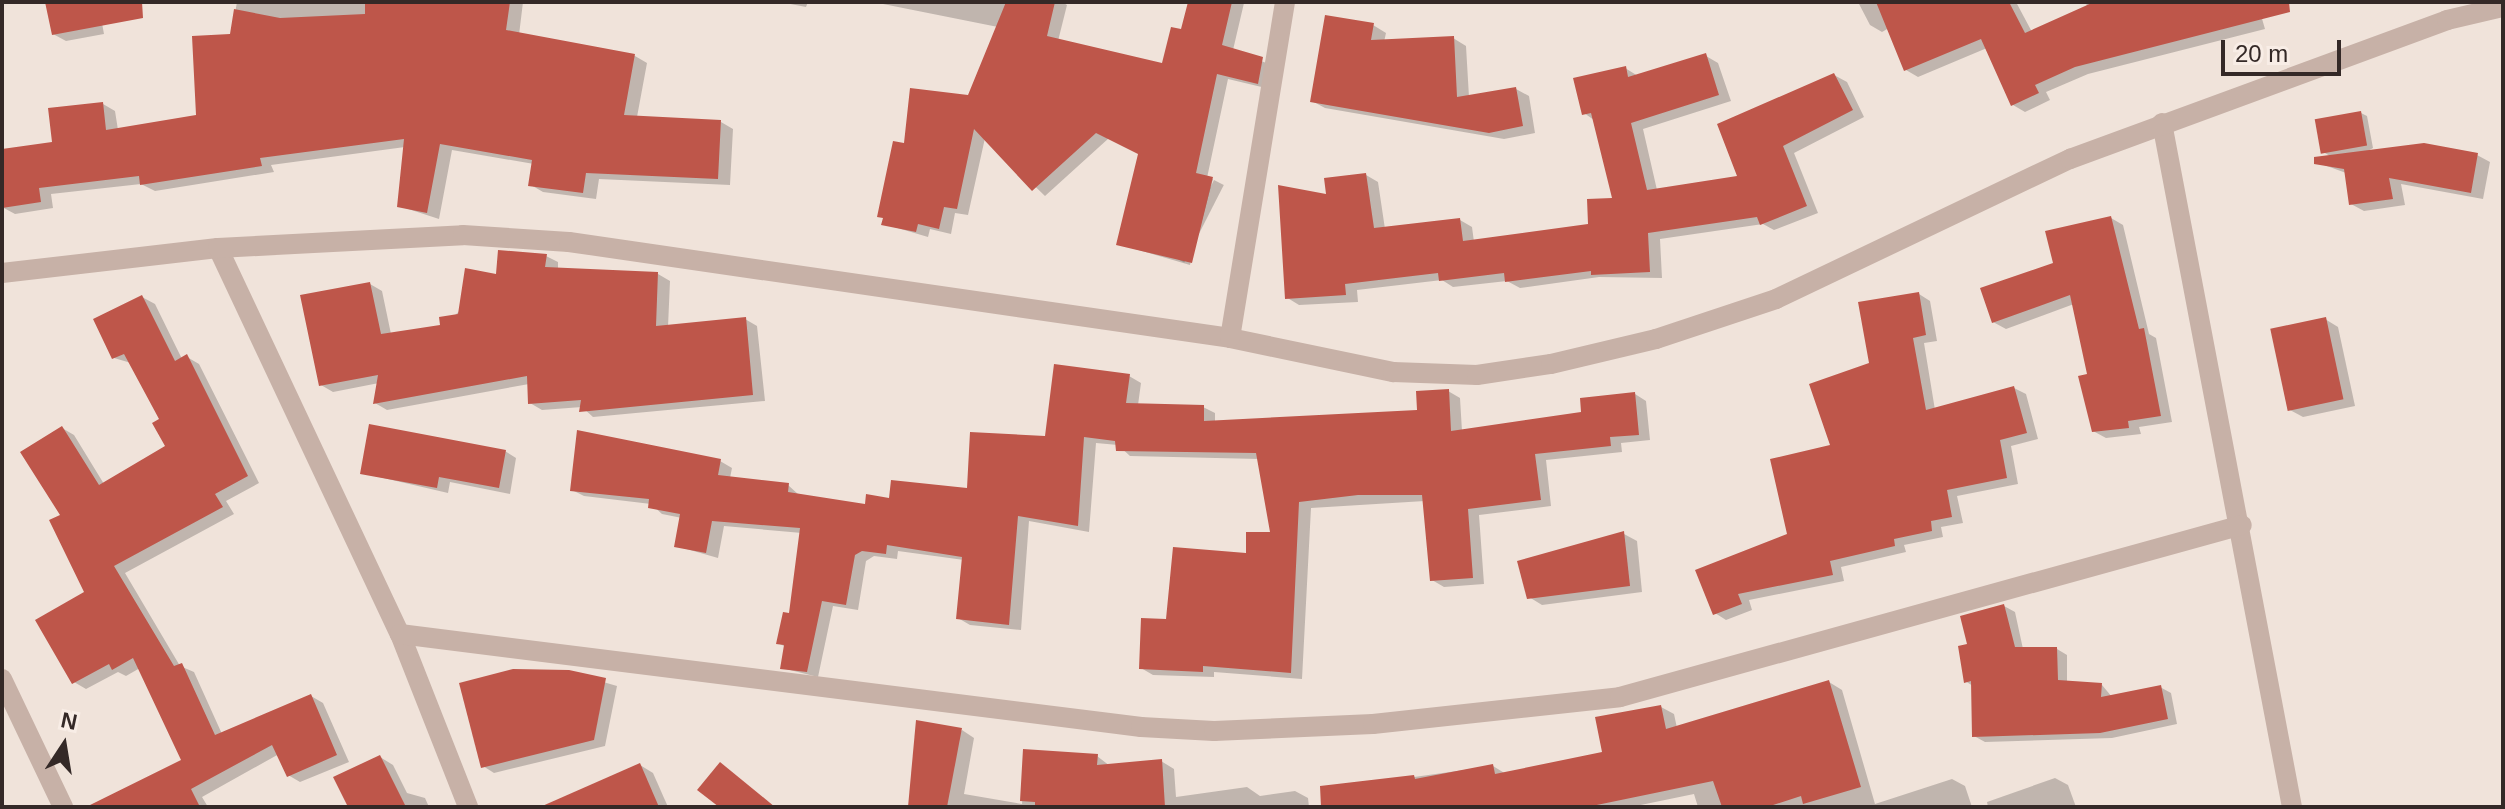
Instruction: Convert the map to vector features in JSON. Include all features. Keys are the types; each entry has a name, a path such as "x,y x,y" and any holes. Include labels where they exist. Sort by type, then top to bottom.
{"street":[{"path":"1230,338 1285,2"},
{"path":"2,273 218,248 463,235 569,242 1230,338 1393,372 1477,375 1551,364 1656,339 1776,299 2070,159 2447,20 2503,7"},
{"path":"2162,123 2242,525 2292,807"},
{"path":"218,248 400,634 468,807"},
{"path":"400,634 1141,727 1214,731 1373,724 1620,697 2242,525"},
{"path":"2,679 63,807"}],"building":[{"path":"45,2 142,2 143,18 52,35"},
{"path":"365,2 510,2 506,30 635,54 624,115 721,120 718,179 586,173 583,193 528,186 532,160 440,144 427,213 397,207 404,139 260,158 262,166 140,185 139,176 39,188 41,202 2,208 2,149 52,142 48,108 103,102 106,130 196,115 192,36 230,34 234,9 280,18 365,14"},
{"path":"1006,2 1055,2 1047,36 1162,63 1171,27 1181,29 1188,2 1232,2 1222,45 1263,57 1258,84 1217,74 1196,173 1213,177 1192,263 1116,245 1138,154 1096,133 1032,191 974,129 957,209 944,207 939,229 918,224 916,232 881,225 883,218 877,217 893,141 904,143 910,88 968,95"},
{"path":"1876,2 2009,2 2025,33 2094,2 2289,2 2290,12 2075,67 2035,85 2039,93 2011,106 1981,39 1904,71"},
{"path":"1325,15 1374,23 1371,40 1454,36 1457,97 1516,87 1523,126 1489,133 1310,102"},
{"path":"1706,53 1719,95 1631,123 1647,190 1737,176 1717,124 1834,73 1853,110 1783,146 1807,206 1760,225 1757,217 1648,233 1650,272 1591,275 1591,271 1505,282 1504,273 1439,281 1438,273 1345,284 1346,295 1285,299 1278,185 1326,194 1324,178 1366,173 1374,228 1460,218 1463,241 1588,224 1587,199 1612,198 1591,113 1582,115 1573,78 1626,66 1628,77"},
{"path":"2361,111 2367,145 2321,154 2315,119"},
{"path":"2424,143 2478,153 2471,193 2389,178 2393,199 2349,205 2344,169 2314,164 2314,157"},
{"path":"2111,216 2139,329 2144,328 2161,416 2128,421 2129,428 2092,432 2078,376 2087,374 2070,295 1992,323 1980,288 2053,263 2045,231"},
{"path":"498,250 547,254 545,267 658,272 656,326 746,317 753,395 579,412 581,400 528,404 527,376 373,404 378,375 319,386 300,295 370,282 381,334 440,325 439,317 458,314 465,268 496,274"},
{"path":"1919,292 1926,335 1913,338 1926,410 2014,386 2027,433 2000,440 2007,478 1947,490 1952,517 1931,521 1932,531 1894,539 1895,546 1830,561 1833,575 1738,594 1742,604 1713,615 1695,570 1787,534 1770,459 1830,445 1809,384 1869,363 1858,302"},
{"path":"142,295 175,361 187,354 248,476 215,494 223,507 114,566 174,666 182,663 215,735 311,694 337,755 287,777 272,745 191,789 200,807 86,807 181,760 133,658 112,670 109,664 72,684 35,620 84,592 49,520 60,515 20,452 62,426 99,485 165,446 152,423 159,419 124,354 112,359 93,319"},
{"path":"2326,317 2343,399 2288,411 2270,329"},
{"path":"1054,364 1130,374 1126,403 1204,405 1204,421 1417,410 1416,391 1449,389 1451,431 1581,412 1580,398 1635,392 1639,435 1610,437 1611,446 1535,454 1541,500 1468,509 1473,578 1430,581 1422,495 1358,495 1299,502 1291,673 1203,666 1203,672 1139,669 1141,618 1166,619 1173,547 1246,553 1246,532 1270,532 1256,453 1116,451 1115,441 1084,437 1078,526 1018,516 1009,625 956,619 962,557 887,545 886,554 862,551 855,555 846,605 822,601 807,672 780,669 784,645 776,644 783,612 789,613 800,528 712,521 706,553 674,547 680,514 648,508 649,499 570,491 577,430 721,459 718,475 789,483 788,492 865,504 866,494 889,498 891,480 967,488 970,432 1045,436"},
{"path":"369,424 506,450 499,488 439,477 437,488 360,474"},
{"path":"1624,531 1630,586 1527,599 1517,561"},
{"path":"2004,604 2015,647 2057,647 2058,680 2102,683 2101,697 2161,685 2168,719 2100,733 1972,737 1971,681 1964,683 1958,646 1967,644 1960,616"},
{"path":"513,669 569,670 606,678 594,740 481,768 459,683"},
{"path":"1829,680 1861,787 1803,804 1801,796 1767,807 1722,807 1713,781 1587,807 1321,807 1320,786 1414,775 1415,779 1493,764 1495,774 1602,752 1595,717 1661,705 1666,729"},
{"path":"916,720 962,728 947,807 908,807"},
{"path":"1023,749 1098,754 1097,765 1162,759 1165,807 1035,807 1035,802 1020,801"},
{"path":"380,755 406,807 348,807 333,777"},
{"path":"720,762 775,807 719,807 697,790"},
{"path":"640,763 659,807 540,807"}]}
